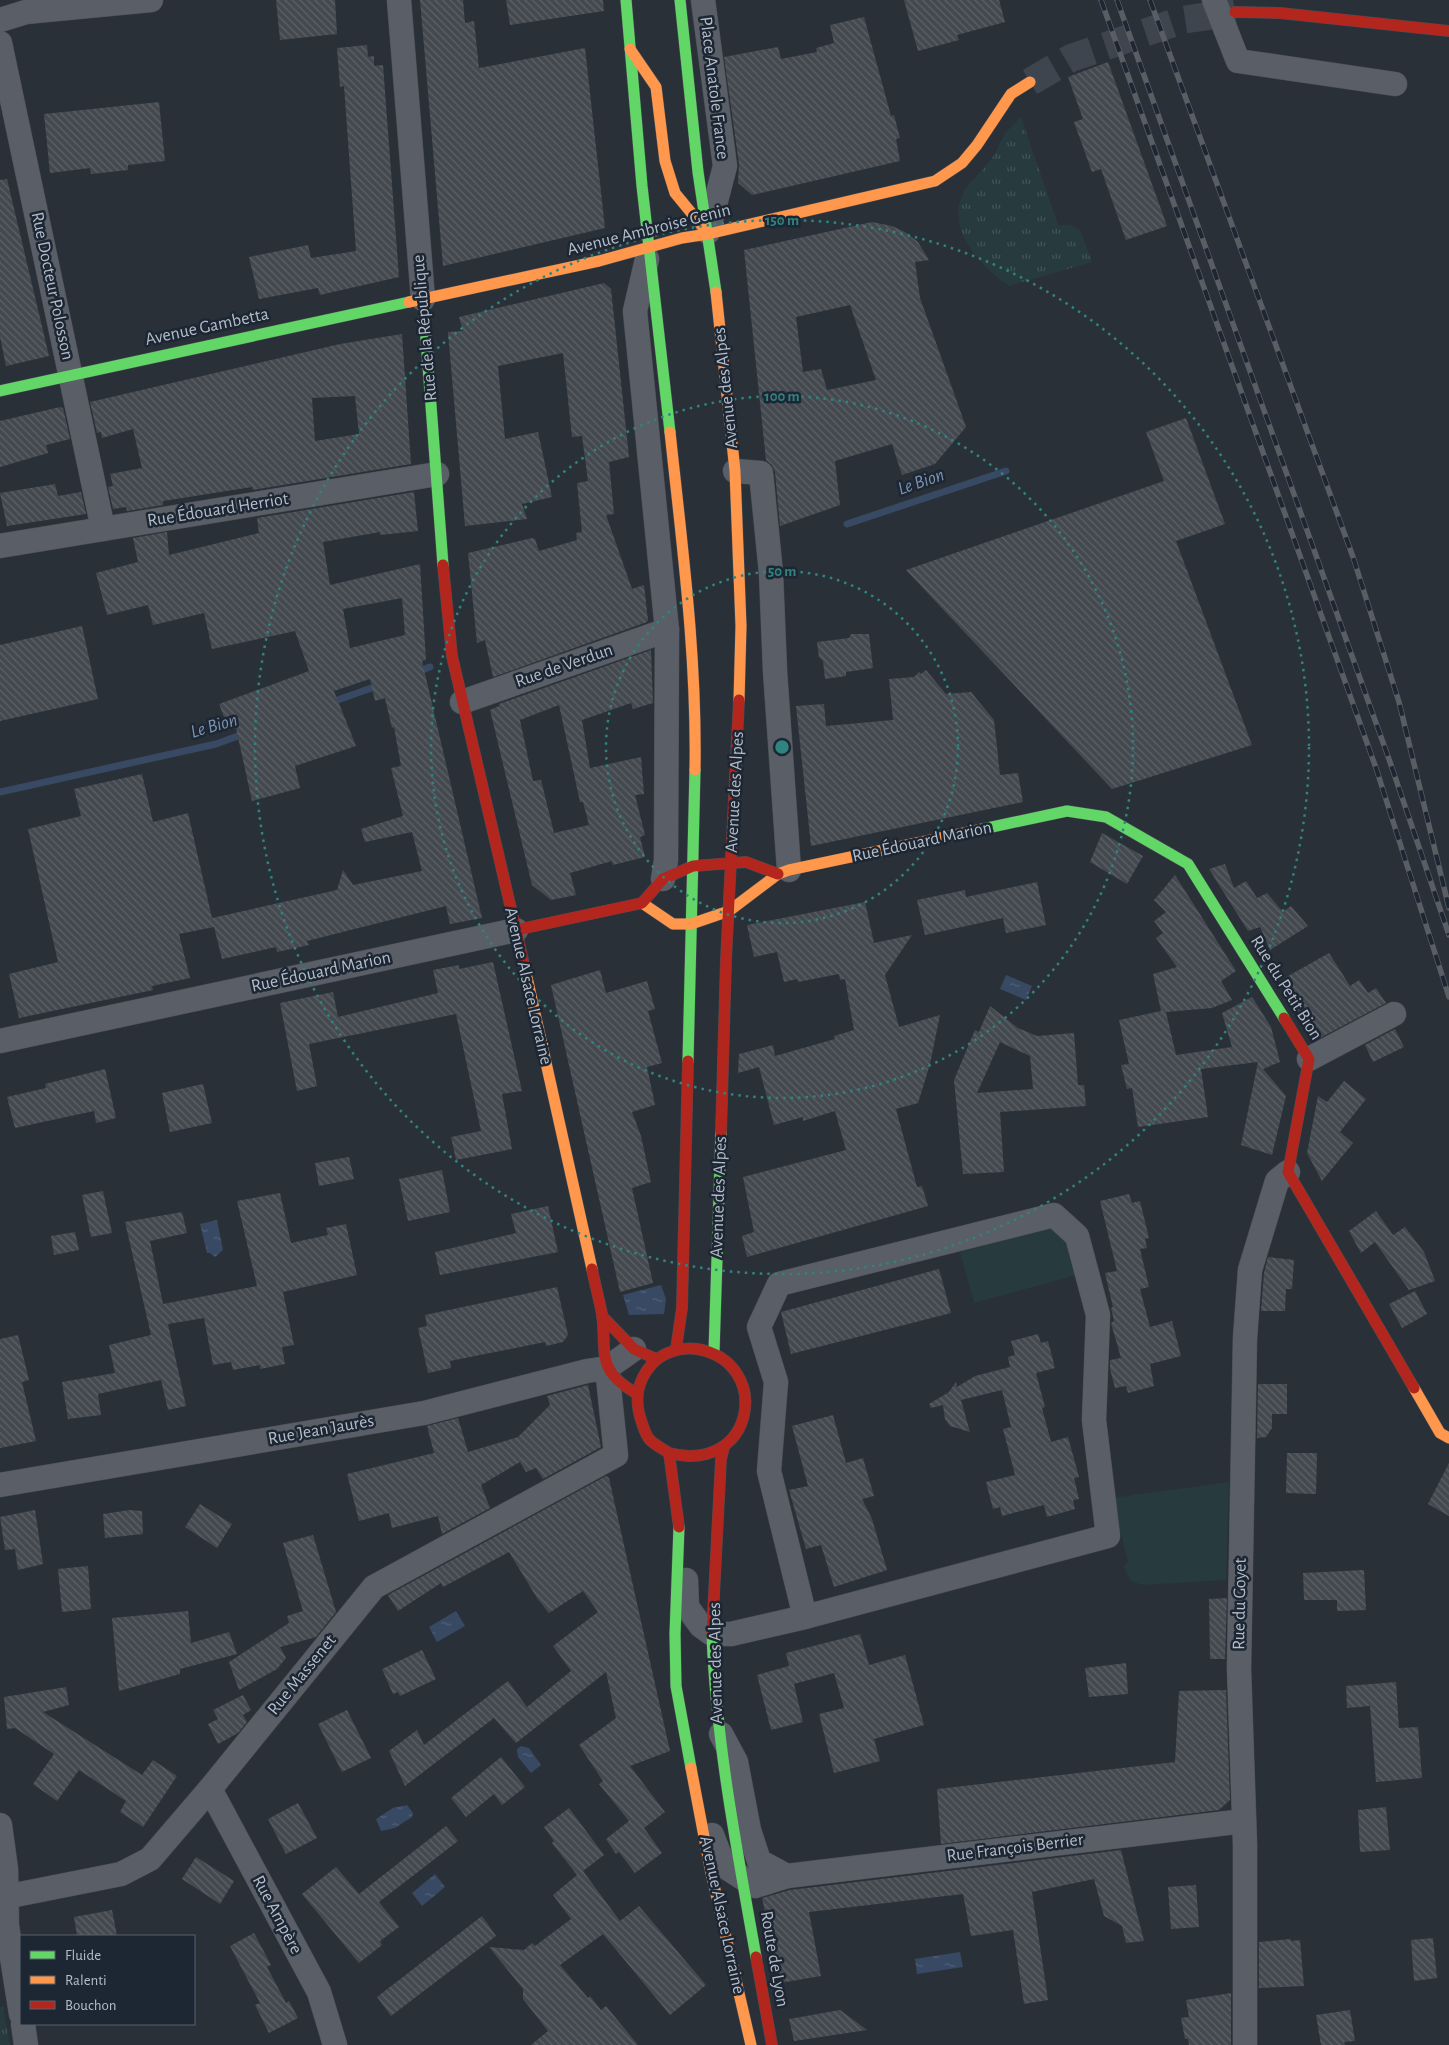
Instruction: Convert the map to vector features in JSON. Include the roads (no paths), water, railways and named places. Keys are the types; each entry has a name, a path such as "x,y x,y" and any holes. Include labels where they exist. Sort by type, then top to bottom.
{"main road":[{"name":"Avenue des Alpes","path":"680,0 698,172 708,234 735,471 741,626 738,748 728,911 714,1352"},
{"name":"Avenue des Alpes","path":"622,4 629,48 692,630 696,714 682,1308 676,1349"},
{"path":"1235,12 1280,13 1449,31"},
{"name":"Avenue des Alpes","path":"629,48 656,88 665,161 675,194 708,234"},
{"name":"Avenue Ambroise Genin","path":"423,299 599,261 708,234 912,188 934,181 962,163 977,145 1011,94 1030,82"},
{"name":"Avenue Gambetta","path":"0,391 423,299"},
{"name":"Rue de la République","path":"423,299 446,612 452,656"},
{"name":"Avenue Alsace Lorraine","path":"452,656 516,930 602,1316 601,1339 607,1368"},
{"name":"Rue Édouard Marion","path":"516,930 642,903 673,924 691,924 728,911 783,872 1067,811"},
{"name":"Rue du Petit Bion","path":"1067,811 1106,817 1188,864 1309,1059 1288,1172"},
{"path":"642,903 663,879 693,866 746,862 783,872"},
{"path":"1288,1172 1440,1433 1449,1438"},
{"path":"602,1316 634,1349 656,1359"},
{"name":"Avenue des Alpes","path":"724,1447 697,1458 669,1453 649,1439 638,1418 636,1393 643,1375 656,1359 676,1349 696,1347 714,1352 737,1372 746,1398 741,1426 724,1447 720,1459 712,1634 717,1727 742,1878"},
{"path":"607,1368 619,1383 636,1393"},
{"name":"Avenue des Alpes","path":"669,1453 679,1523 675,1634"},
{"name":"Avenue Alsace Lorraine","path":"675,1634 676,1686 694,1785 710,1868 751,2045"},
{"name":"Route de Lyon","path":"742,1878 772,2045"}],"street":[{"path":"0,20 26,12 151,0"},
{"name":"Rue de la République","path":"399,0 423,299"},
{"name":"Place Anatole France","path":"703,0 724,166 708,234"},
{"path":"1214,0 1238,61 1395,84"},
{"name":"Rue Docteur Polosson","path":"0,42 103,529"},
{"name":"Avenue des Alpes","path":"650,248 635,311 667,630 666,860 663,879"},
{"path":"735,471 761,472 771,573 783,872"},
{"name":"Rue Édouard Herriot","path":"0,546 437,474"},
{"name":"Rue de Verdun","path":"462,702 667,630"},
{"name":"Rue Édouard Marion","path":"0,1041 516,930"},
{"path":"1309,1059 1394,1014"},
{"name":"Rue du Goyet","path":"1245,2045 1244,1821 1239,1668 1245,1328 1250,1270 1278,1181 1288,1172"},
{"path":"679,1547 686,1567 687,1607 701,1626 712,1634 731,1634 805,1617 1108,1536 1094,1420 1098,1315 1077,1236 1054,1215 779,1284 759,1327 776,1382 768,1471 805,1617"},
{"name":"Rue Jean Jaurès","path":"0,1485 424,1413 587,1371 607,1368 634,1349"},
{"name":"Avenue Alsace Lorraine","path":"607,1368 616,1455"},
{"name":"Rue Massenet","path":"3,1898 121,1874 150,1859 210,1789 374,1587 616,1455"},
{"path":"717,1727 736,1762 750,1830 759,1861 787,1876"},
{"name":"Avenue Alsace Lorraine","path":"694,1785 724,1866 742,1878"},
{"name":"Rue Ampère","path":"210,1789 319,1992 334,2045"},
{"name":"Rue François Berrier","path":"742,1878 755,1886 787,1876 1244,1821"},
{"path":"0,1825 6,1869 3,1898 6,1926 20,2008"},
{"path":"23,2025 26,2045"}],"water":[{"path":"1006,975 1032,986 1026,1000 1000,989"},
{"path":"217,1220 223,1250 215,1257 207,1253 200,1224"},
{"path":"661,1285 666,1299 664,1314 629,1315 623,1295"},
{"path":"456,1611 465,1626 437,1642 429,1627"},
{"path":"521,1746 529,1748 541,1765 531,1773 518,1757 517,1749"},
{"path":"407,1805 413,1813 412,1817 395,1828 381,1831 376,1819 393,1808"},
{"path":"435,1874 445,1887 422,1906 412,1893"},
{"path":"960,1952 963,1967 917,1974 915,1959"}],"waterway":[{"name":"Le Bion","path":"847,524 1006,471"},
{"name":"Le Bion","path":"416,672 430,667"},
{"name":"Le Bion","path":"329,703 380,685"},
{"name":"Le Bion","path":"0,792 216,744 246,733"}],"tunnel":[{"path":"1030,82 1071,58 1182,20 1235,12"}],"railway":[{"path":"1101,0 1376,768 1449,997"},
{"path":"1117,0 1390,762 1449,935"},
{"path":"1150,0 1353,557 1399,702 1449,908"}]}
